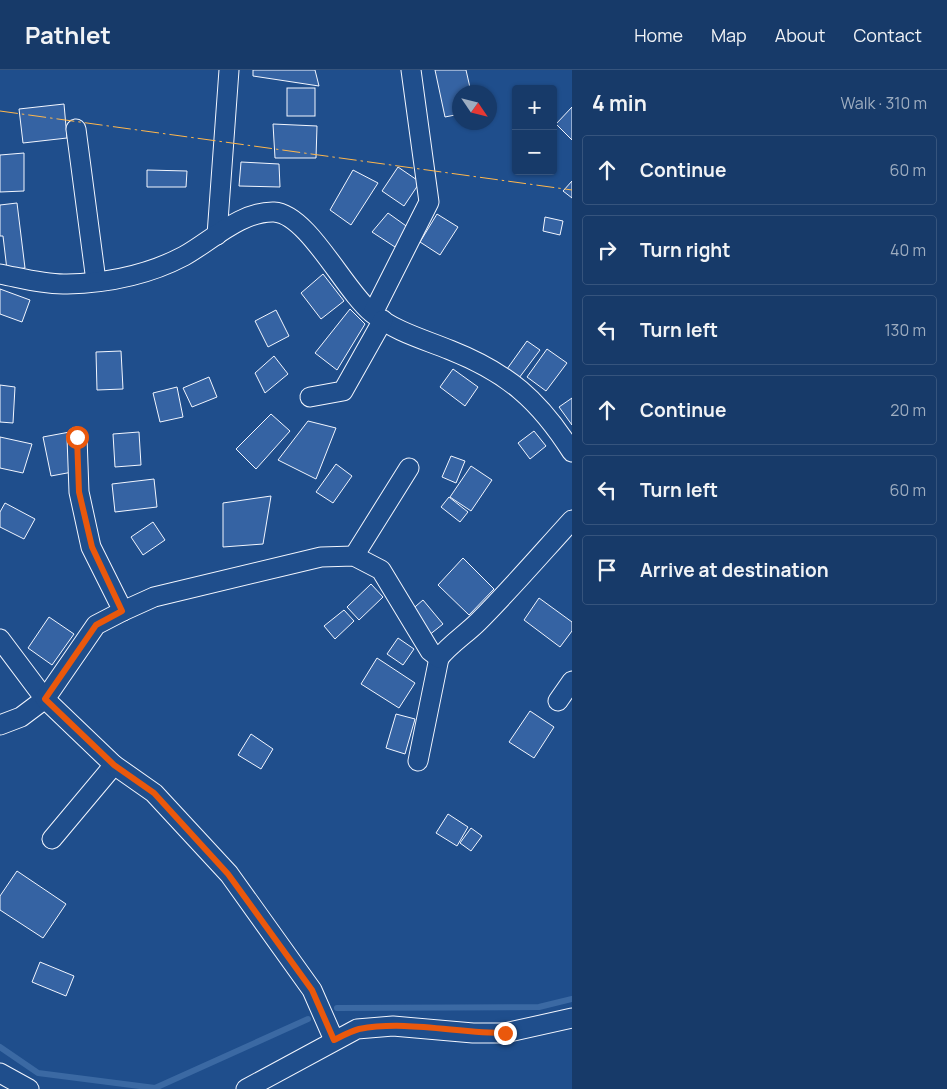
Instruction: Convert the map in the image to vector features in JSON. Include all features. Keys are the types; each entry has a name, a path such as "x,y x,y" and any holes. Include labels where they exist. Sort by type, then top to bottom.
{"street":[{"path":"217,235 229,70"},
{"path":"310,397 343,391 429,202 411,70"},
{"path":"76,129 96,281"},
{"path":"0,274 66,284 126,279 148,272 182,256 245,219 260,213 276,212 292,217 317,244 356,298 378,316 400,332 450,350 494,370 538,406 572,452"},
{"path":"77,437 79,492 92,547 122,611"},
{"path":"354,556 409,468"},
{"path":"418,760 439,658 445,650 460,640 480,621 572,520"},
{"path":"0,725 21,717 45,699 96,625 122,611 154,597 321,557 354,556 380,570 430,650 439,658"},
{"path":"0,639 45,699 114,765 154,793 228,874 312,990 334,1040"},
{"path":"558,701 572,681"},
{"path":"52,839 114,765"},
{"path":"246,1089 357,1029 392,1026 473,1033 505,1033 572,1018"},
{"path":"0,1073 29,1089"}],"building":[{"path":"253,70 315,70 319,86 253,76"},
{"path":"435,70 466,70 469,85 452,85 452,116 445,117"},
{"path":"287,88 315,88 315,116 287,116"},
{"path":"64,104 67,138 23,143 19,109"},
{"path":"572,107 572,140 557,125"},
{"path":"273,124 317,126 316,158 275,158"},
{"path":"24,153 24,191 0,192 0,155"},
{"path":"241,162 279,164 280,187 239,186"},
{"path":"398,167 420,182 404,206 382,191"},
{"path":"147,170 187,171 186,187 147,187"},
{"path":"353,170 378,183 351,225 330,210"},
{"path":"572,181 572,198 563,191"},
{"path":"17,203 25,268 7,270 3,236 0,236 0,205"},
{"path":"388,213 409,228 395,247 372,232"},
{"path":"437,214 458,227 440,255 420,242"},
{"path":"545,217 563,221 560,235 543,231"},
{"path":"323,274 344,301 321,319 301,293"},
{"path":"0,289 30,300 22,322 0,314"},
{"path":"350,309 365,324 337,370 315,353"},
{"path":"276,310 289,336 268,347 255,321"},
{"path":"527,341 540,350 519,378 507,369"},
{"path":"547,349 567,363 546,391 527,377"},
{"path":"121,351 123,389 97,390 96,352"},
{"path":"274,356 288,374 265,393 255,373"},
{"path":"453,369 478,387 465,406 440,387"},
{"path":"209,377 217,397 192,407 183,388"},
{"path":"0,385 15,387 13,423 0,422"},
{"path":"177,387 183,417 160,422 153,393"},
{"path":"572,398 572,425 559,407"},
{"path":"271,414 290,431 256,469 236,449"},
{"path":"308,421 336,428 316,479 278,460"},
{"path":"75,431 83,470 51,476 43,437"},
{"path":"534,431 546,446 530,459 518,443"},
{"path":"139,432 141,465 115,467 113,434"},
{"path":"0,437 32,444 23,473 0,468"},
{"path":"451,456 465,461 456,483 442,477"},
{"path":"336,464 352,476 333,503 316,492"},
{"path":"471,466 492,480 471,511 450,497"},
{"path":"154,479 157,507 115,512 112,484"},
{"path":"271,496 263,544 223,547 223,503"},
{"path":"449,497 468,512 460,522 441,507"},
{"path":"5,503 35,519 24,539 0,527 0,512"},
{"path":"153,522 165,540 143,555 131,537"},
{"path":"463,558 494,589 469,615 438,585"},
{"path":"371,584 383,597 359,620 347,607"},
{"path":"539,598 572,622 572,631 560,647 524,620"},
{"path":"423,600 443,624 428,636 409,612"},
{"path":"344,610 354,621 335,639 324,626"},
{"path":"49,617 74,634 52,665 28,648"},
{"path":"398,638 414,649 403,665 387,654"},
{"path":"377,658 415,683 399,708 361,684"},
{"path":"530,711 554,727 534,758 509,742"},
{"path":"396,714 415,719 405,754 386,748"},
{"path":"251,734 273,749 261,769 238,755"},
{"path":"448,814 468,827 457,846 436,833"},
{"path":"471,828 482,836 471,851 460,843"},
{"path":"17,871 66,904 43,938 0,910 0,896"},
{"path":"40,962 74,976 66,996 32,982"}],"waterway":[{"path":"337,1008 539,1007 572,999"},
{"path":"0,1047 38,1073 155,1088 308,1019"}],"power":[{"path":"0,111 572,190"}],"route":[{"path":"77,437 79,492 92,547 122,611 96,625 45,699 114,765 154,793 228,874 312,990 334,1040 357,1029 392,1026 473,1033 505,1033"}]}
